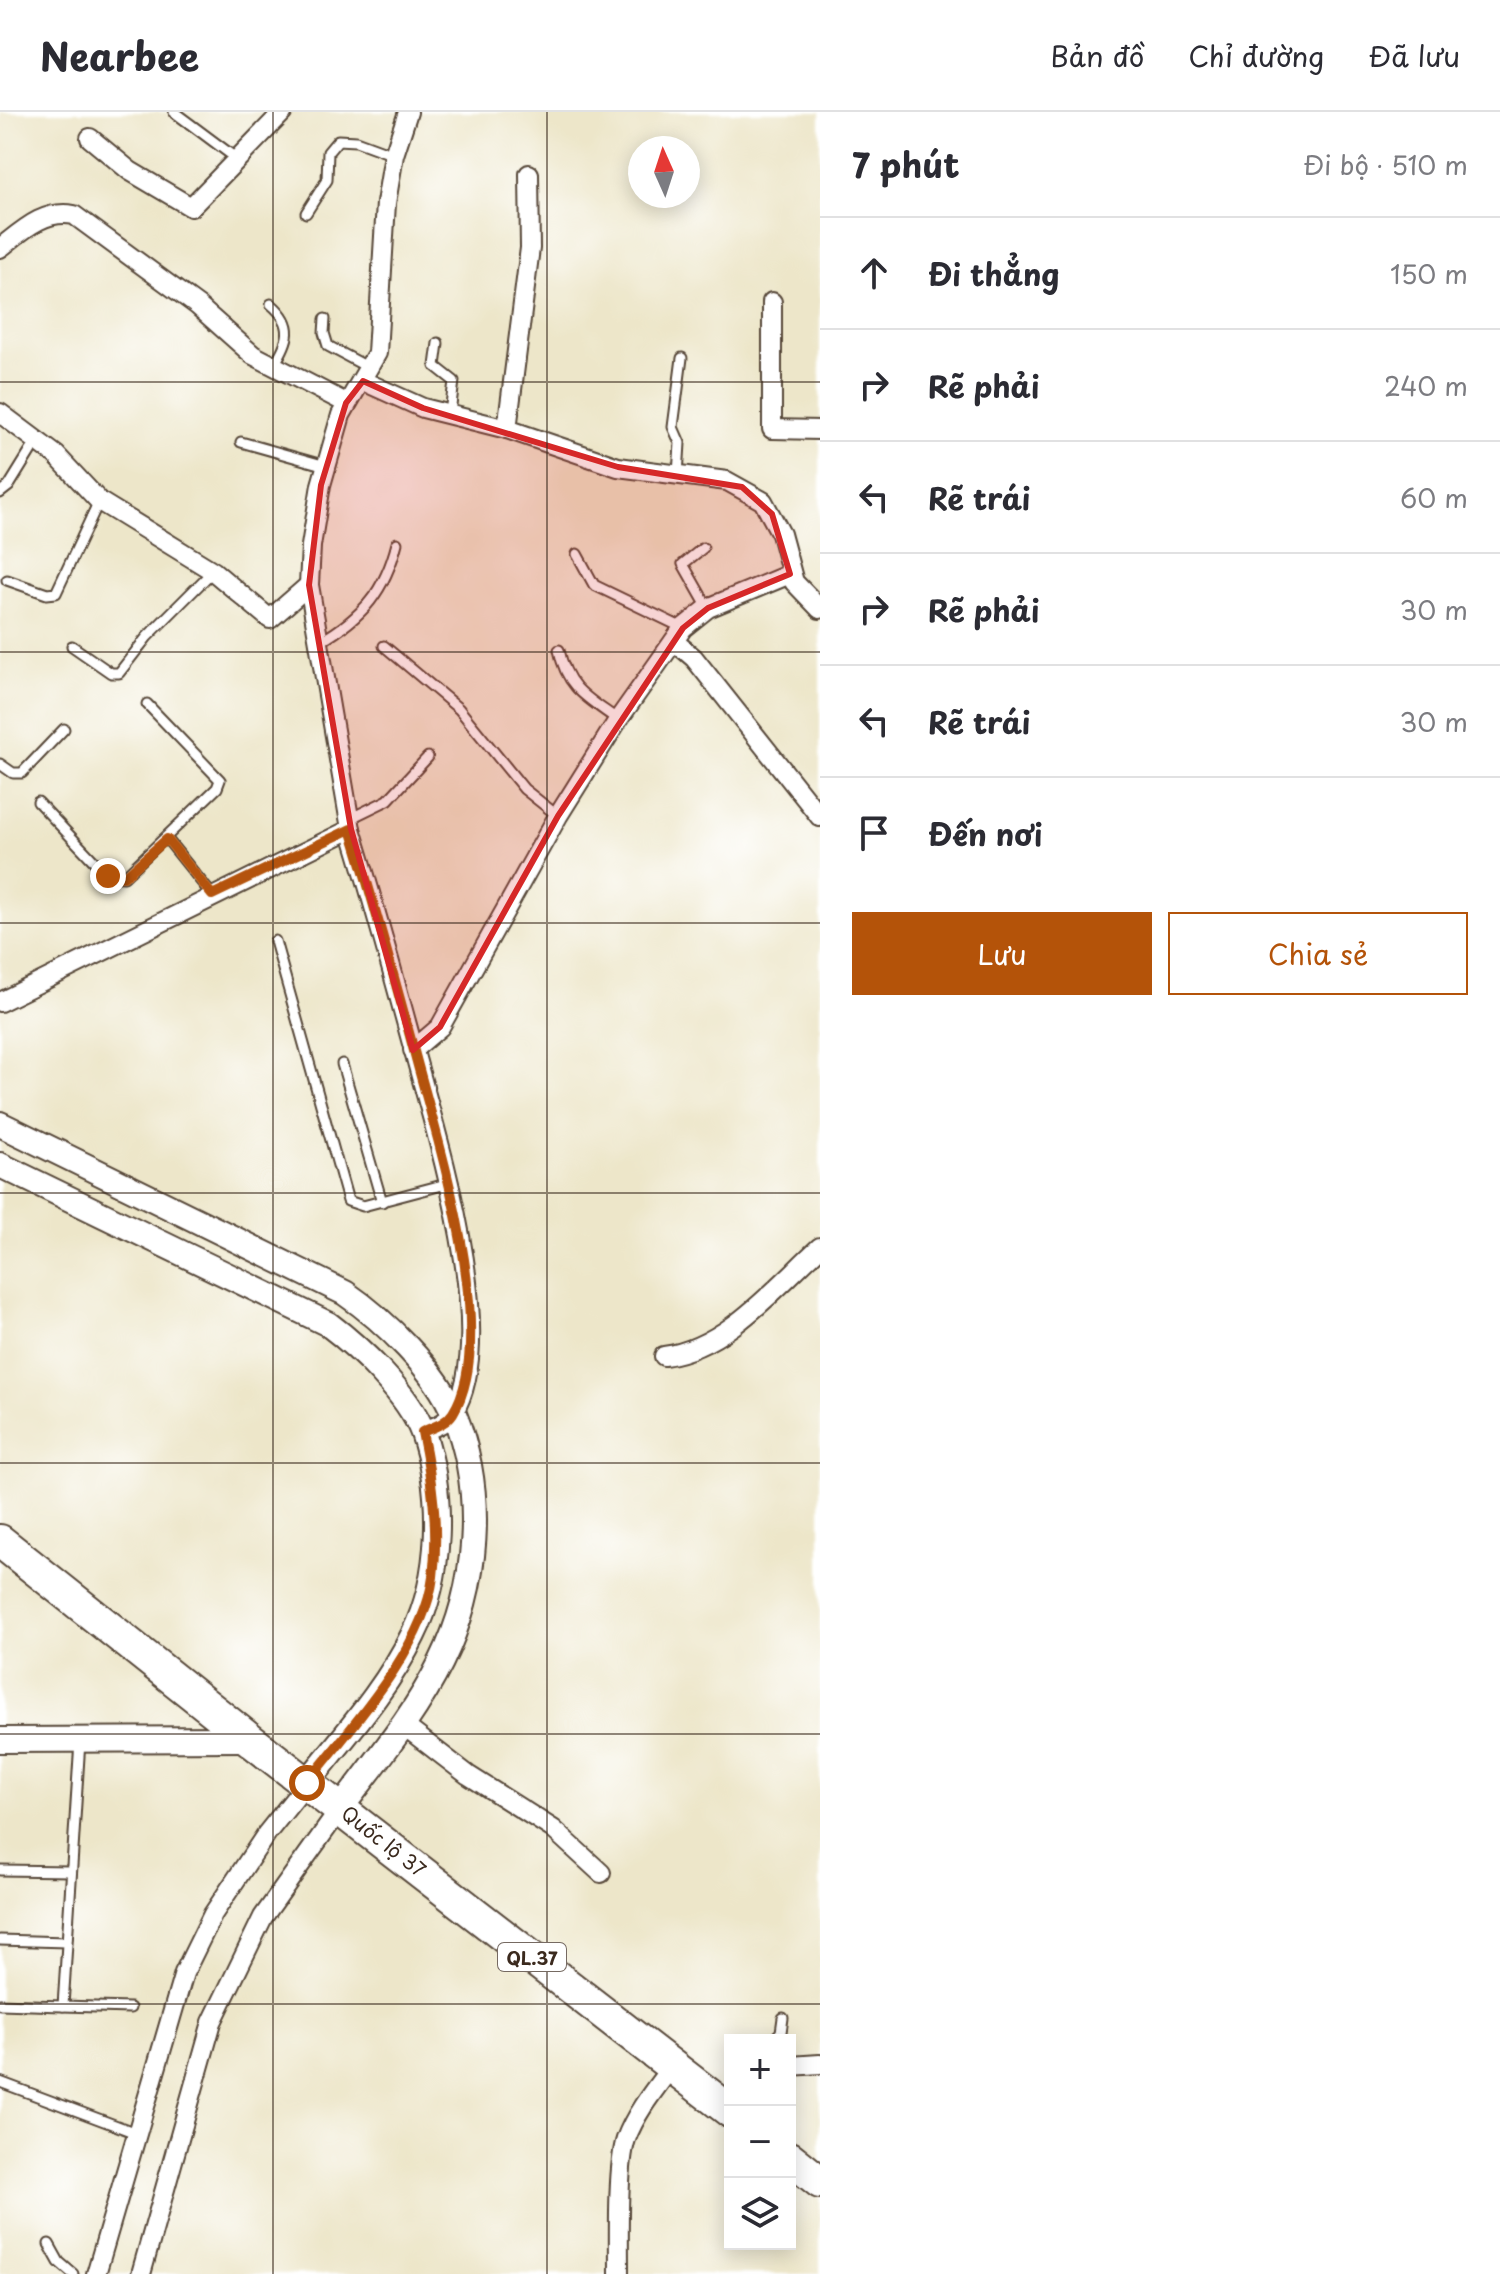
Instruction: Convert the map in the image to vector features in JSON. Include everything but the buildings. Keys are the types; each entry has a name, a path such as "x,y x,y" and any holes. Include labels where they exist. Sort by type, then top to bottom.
{"highway":[{"name":"Quốc lộ 37","path":"0,1541 249,1739 672,2066 724,2098"},
{"path":"796,2163 820,2182"}],"main road":[{"path":"0,1124 345,1293 376,1314 402,1341 437,1424 433,1579 424,1609 399,1659 323,1795"},
{"path":"0,1165 328,1324 353,1343 397,1392 437,1424 467,1458 474,1553 456,1628 442,1661 403,1725 323,1795"},
{"path":"0,1740 249,1739"}],"street":[{"path":"408,112 394,155 386,203 380,336 367,375 346,403 327,466 311,546 309,585 350,824 388,951 450,1183 464,1259 470,1353 437,1424"},
{"path":"90,138 130,171 191,207 281,113"},
{"path":"507,429 530,248 529,174"},
{"path":"0,248 40,219 63,213 74,215 198,306 253,355 346,403"},
{"path":"772,302 772,429 820,430"},
{"path":"367,375 415,405 507,429 618,467 727,481 763,501 781,534 790,574 800,590 820,609"},
{"path":"0,413 38,439 99,501 213,571 270,619 309,585"},
{"path":"413,1050 440,1027 558,816 618,720 679,635 708,608 790,574"},
{"path":"679,635 820,817"},
{"path":"0,1002 350,824"},
{"path":"664,1356 698,1349 746,1314 820,1247"},
{"path":"403,1725 468,1775 553,1829 601,1873"},
{"path":"96,2274 178,1992 194,1949 259,1844 323,1795"},
{"path":"141,2274 212,2022 323,1795"},
{"path":"796,2066 820,2064"},
{"path":"619,2274 621,2162 625,2141 634,2121 672,2066"}],"lane":[{"path":"174,112 237,159"},
{"path":"306,213 327,180 328,152 338,140 346,138 394,155"},
{"path":"271,304 284,315 290,333 289,341 274,365"},
{"path":"325,319 324,333 328,346 367,375"},
{"path":"438,343 435,366 454,381 450,413"},
{"path":"678,475 680,443 673,427 682,358"},
{"path":"0,493 9,486 38,439"},
{"path":"241,442 327,466"},
{"path":"7,580 47,594 56,593 99,501"},
{"path":"320,642 362,613 390,571 397,543"},
{"path":"703,548 683,564 708,608"},
{"path":"577,554 594,585 679,635"},
{"path":"72,646 111,673 119,673 147,637 213,571"},
{"path":"384,646 459,709 524,789 558,816"},
{"path":"559,650 563,669 574,687 618,720"},
{"path":"38,802 108,876 115,879 124,877 167,839 217,788 220,780 147,704"},
{"path":"0,764 13,773 22,773 64,729"},
{"path":"350,824 388,800 428,757"},
{"path":"167,839 212,895"},
{"path":"275,941 344,1194 355,1205 382,1202 450,1183"},
{"path":"342,1064 382,1202"},
{"path":"63,2006 80,1739"},
{"path":"0,1870 71,1871"},
{"path":"0,1940 66,1942"},
{"path":"0,2004 130,2008"},
{"path":"779,2034 783,2018"},
{"path":"0,2082 136,2133"},
{"path":"49,2244 59,2262 73,2274"}],"highlighted area":[{"path":"363,381 423,408 618,467 742,487 772,514 790,574 708,608 683,628 558,816 440,1027 413,1050 351,829 309,585 321,485 346,403"}],"route":[{"path":"108,876 115,879 124,877 167,839 212,895 351,829 388,951 450,1183 464,1259 470,1353 454,1412 445,1422 422,1432 434,1492 433,1579 413,1636 399,1659 307,1783"}]}
